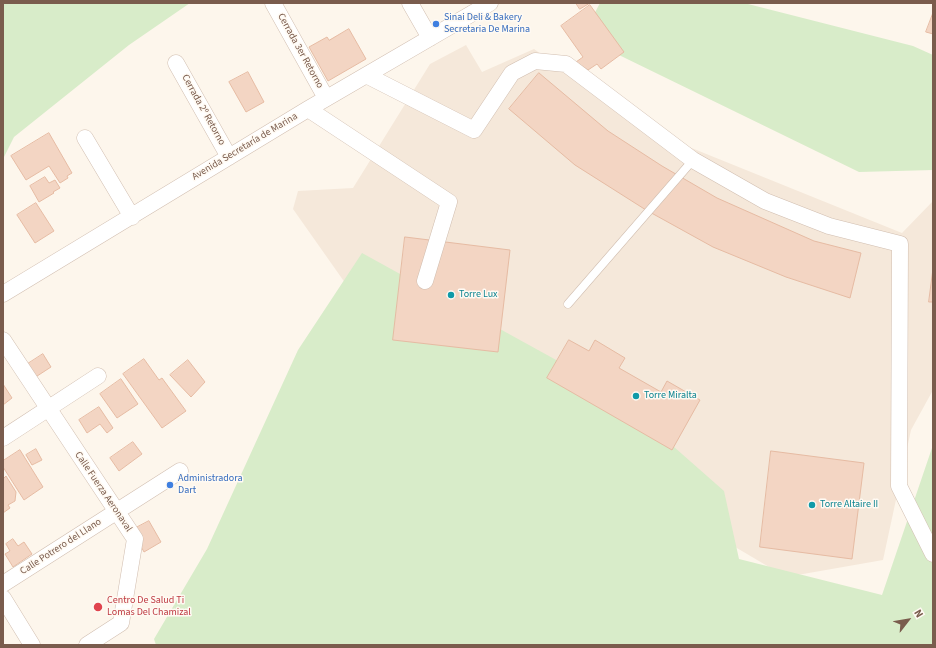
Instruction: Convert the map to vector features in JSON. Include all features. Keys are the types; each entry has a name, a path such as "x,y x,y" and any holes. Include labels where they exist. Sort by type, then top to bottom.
{"street":[{"name":"Cerrada 3er Retorno","path":"273,3 326,98"},
{"path":"410,3 430,38"},
{"name":"Avenida Secretaría de Marina","path":"3,294 326,98 490,3"},
{"path":"366,75 474,130 512,73 535,61 566,64 693,160 765,201 829,226 900,244 899,486 933,554"},
{"name":"Cerrada 2º Retorno","path":"176,63 229,157"},
{"path":"308,109 449,202 426,281"},
{"path":"85,138 132,217"},
{"name":"Calle Fuerza Aeronaval","path":"3,340 135,539 120,623 87,645"},
{"path":"3,438 98,376"},
{"name":"Calle Potrero del Llano","path":"3,584 180,471"},
{"path":"3,598 32,645"}],"lane":[{"path":"568,304 693,160"}],"shaded area":[{"path":"466,45 482,72 534,49 642,128 902,233 933,201 933,390 911,430 883,560 786,577 386,341 293,209 298,191 353,188 430,64"}],"green space":[{"path":"3,3 190,3 129,45 14,137 3,159"},
{"path":"600,3 744,3 913,46 933,55 933,170 859,172 582,37"},
{"path":"362,253 607,388 724,491 739,559 882,595 933,445 933,645 156,645 154,639 207,549 298,350"}],"building":[{"path":"576,3 590,3 580,9"},
{"path":"590,5 624,52 601,69 597,64 588,70 576,62 583,57 561,26"},
{"path":"933,13 933,34 926,32"},
{"path":"349,29 366,59 328,81 309,47 327,37 329,40"},
{"path":"248,72 264,102 246,112 229,82"},
{"path":"539,73 608,131 662,166 717,198 814,241 861,253 850,298 786,277 713,247 646,210 575,165 509,109"},
{"path":"49,133 72,173 67,176 68,178 60,183 49,166 26,180 11,156"},
{"path":"45,177 49,183 55,180 60,188 39,202 30,186"},
{"path":"36,203 54,231 35,243 17,215"},
{"name":"Torre Lux","path":"405,237 510,250 498,352 393,340"},
{"path":"933,269 933,302 929,302"},
{"name":"Torre Miralta","path":"569,340 589,351 595,340 625,358 619,368 661,392 667,381 700,400 672,450 547,378"},
{"path":"43,354 51,367 31,380 23,367"},
{"path":"144,359 159,380 162,378 186,411 162,428 123,374"},
{"path":"188,360 205,382 191,397 170,375"},
{"path":"121,379 138,404 117,418 100,394"},
{"path":"3,384 12,398 3,405"},
{"path":"99,407 113,428 107,433 100,424 87,433 79,420"},
{"path":"133,442 142,454 119,471 110,458"},
{"path":"36,449 42,460 32,465 26,455"},
{"path":"20,450 43,487 24,500 3,467 3,461"},
{"name":"Torre Altaire II","path":"771,451 864,463 852,559 760,547"},
{"path":"3,476 4,478 6,476 16,492 15,501 8,505 10,508 3,513"},
{"path":"149,521 161,542 144,552 132,530"},
{"path":"13,539 18,546 24,542 32,554 13,567 5,554 10,551 6,544"}],"place":[{"name":"Sinai Deli & Bakery Secretaria De Marina","path":"436,24"},
{"name":"Torre Lux","path":"451,295"},
{"name":"Torre Miralta","path":"636,396"},
{"name":"Administradora Dart","path":"170,485"},
{"name":"Torre Altaire II","path":"812,505"},
{"name":"Centro De Salud Ti Lomas Del Chamizal","path":"98,607"}]}
